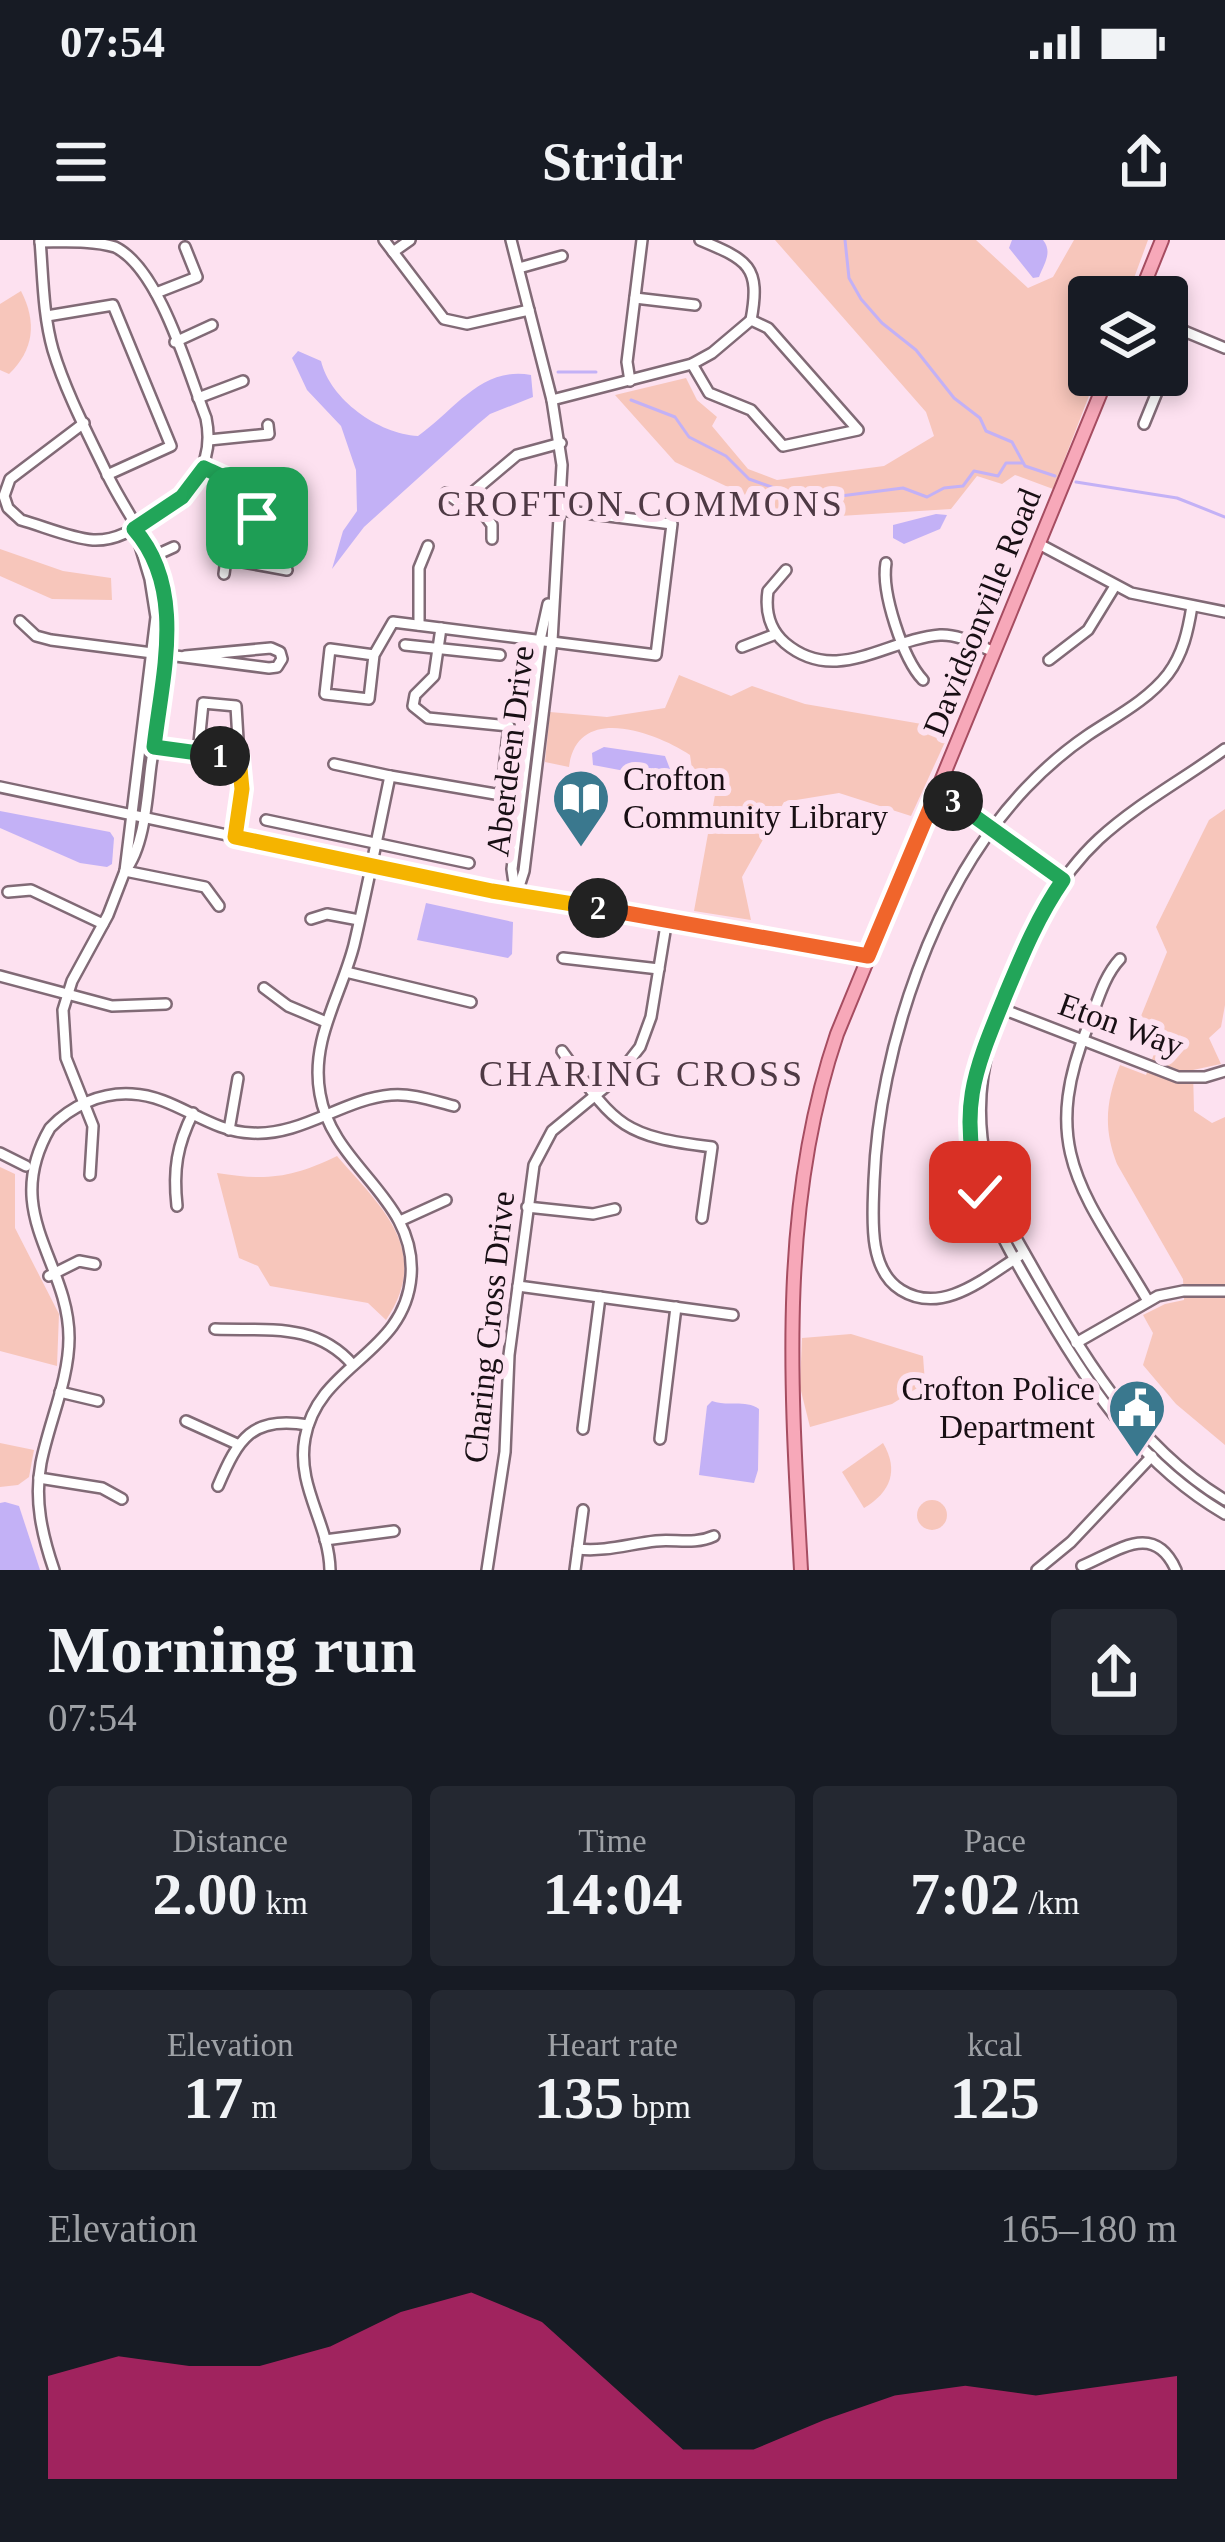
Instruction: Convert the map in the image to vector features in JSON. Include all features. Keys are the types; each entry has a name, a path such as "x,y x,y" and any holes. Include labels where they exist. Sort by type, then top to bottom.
{"main road":[{"path":"1147,276 1162,240"},
{"name":"Davidsonville Road","path":"801,1570 793,1341 798,1200 825,1068 1099,396"}],"street":[{"path":"384,240 433,309 451,322 467,324 529,310"},
{"path":"393,252 410,240"},
{"name":"Aberdeen Drive","path":"512,240 560,443 560,510 538,768 524,871 516,896"},
{"path":"630,381 627,362 642,240"},
{"path":"552,400 692,364 751,320 752,271 742,259 700,240"},
{"path":"84,423 10,479 5,502 21,520 87,538 122,536 134,529 182,497 204,468 209,440 198,398 139,266 113,247 95,242 40,241 46,316 58,366 134,529 154,556 166,596 133,860 67,992 63,1041 93,1126 90,1175"},
{"path":"155,293 197,277 185,247"},
{"path":"519,268 562,256"},
{"path":"635,298 695,305"},
{"path":"46,316 113,305 171,446 107,475"},
{"path":"692,364 709,393 751,410 783,446 858,430 768,328 751,320"},
{"path":"176,342 212,326"},
{"path":"1188,332 1225,348"},
{"path":"198,398 243,381"},
{"path":"1144,424 1156,396"},
{"path":"209,440 269,434 268,425"},
{"path":"446,493 458,504 517,455 560,443"},
{"path":"204,468 245,488 256,502 250,562"},
{"path":"256,502 291,488"},
{"path":"470,495 492,525 492,539"},
{"path":"374,655 331,650 326,694 368,699 374,655 393,622 656,655 672,524 560,510"},
{"path":"225,518 224,525 255,530"},
{"path":"134,529 154,598 159,654 154,747 136,816"},
{"path":"1039,544 1115,586 1152,600 1225,613"},
{"path":"419,625 419,561 428,546"},
{"path":"154,556 174,547"},
{"path":"224,574 226,560 287,570"},
{"path":"886,563 886,587 904,645 923,680"},
{"path":"787,570 775,579 767,599 776,634 804,655 836,662 946,635 994,652"},
{"path":"1049,660 1088,630 1115,586"},
{"path":"1019,1256 956,1294 927,1299 895,1286 884,1273 875,1249 876,1145 894,1050 942,917 992,828 1058,758 1158,685 1183,648 1192,606"},
{"path":"20,621 42,638 269,668 282,659 271,648 185,656"},
{"path":"334,764 501,795 509,726 428,718 415,710 413,699 434,676 441,628"},
{"path":"742,647 776,634"},
{"name":"Aberdeen Drive","path":"516,896 512,869 524,767 546,641"},
{"path":"405,644 500,656"},
{"path":"198,753 203,704 236,706 242,789 235,837"},
{"path":"154,747 239,758"},
{"path":"1225,748 1114,826 1063,880 1037,921 1000,1009 982,1082 980,1127 992,1188 1019,1256 1072,1345 1155,1454 1225,1514"},
{"path":"505,765 538,768"},
{"path":"330,1570 304,1477 308,1425 328,1388 387,1336 404,1308 411,1267 402,1220 346,1153 326,1116 318,1060 359,920 389,776"},
{"path":"0,787 516,896 868,956"},
{"path":"936,794 1063,880"},
{"path":"266,820 470,862"},
{"path":"125,871 205,887 219,906"},
{"path":"8,892 32,890 103,924"},
{"path":"310,919 327,914 359,920"},
{"name":"Charing Cross Drive","path":"487,1570 506,1452 509,1355 534,1165 561,1120 625,1070 640,1047 651,1017 668,919"},
{"path":"562,958 659,969"},
{"path":"1120,959 1108,974 1082,1040 1066,1097 1070,1154 1085,1194 1148,1301"},
{"path":"346,972 471,1002"},
{"path":"0,976 122,1007 166,1004"},
{"path":"265,988 288,1006 326,1022"},
{"name":"Eton Way","path":"1000,1009 1178,1077 1225,1071"},
{"path":"562,1051 617,1122 638,1134 712,1147 702,1218"},
{"path":"229,1130 238,1078"},
{"path":"54,1570 39,1511 39,1478 68,1358 68,1323 23,1223 22,1186 26,1166 50,1128 85,1102 106,1095 144,1094 229,1130 277,1132 392,1095 454,1106"},
{"path":"178,1206 177,1152 193,1113"},
{"path":"0,1154 26,1166"},
{"path":"402,1220 446,1200"},
{"path":"527,1207 592,1214 615,1208"},
{"path":"49,1276 79,1261 94,1264"},
{"path":"518,1286 733,1315"},
{"path":"1072,1345 1168,1292 1225,1291"},
{"path":"583,1429 600,1297"},
{"path":"660,1439 676,1307"},
{"path":"215,1329 313,1335 332,1344 352,1366"},
{"path":"60,1392 98,1401"},
{"path":"186,1421 237,1444"},
{"path":"218,1486 237,1444 253,1431 273,1423 308,1425"},
{"path":"1155,1454 1225,1500"},
{"path":"1036,1570 1071,1542 1155,1454"},
{"path":"39,1478 102,1488 122,1499"},
{"path":"575,1570 583,1510"},
{"path":"325,1540 394,1531"},
{"path":"578,1550 701,1541 714,1536"},
{"path":"1071,1542 1083,1568 1134,1544 1149,1542 1161,1547 1175,1570"}],"shaded area":[{"path":"775,240 976,240 1028,288 1053,277 1074,240 1148,240 1135,276 1068,276 1068,396 1089,396 1053,489 1015,475 1002,484 977,476 951,509 840,516 779,511 675,462 615,395 686,378 697,400 717,417 712,426 748,469 777,480 884,466 934,436 926,412"},
{"path":"1012,240 1043,240 1047,254 1039,277 1033,278 1009,248"},
{"path":"21,291 30,335 24,355 9,374 0,370 0,304"},
{"path":"298,351 321,361 334,388 358,412 403,434 418,436 469,393 497,377 531,375 533,397 490,414 478,424 364,527 332,569 343,531 357,511 356,470 341,426 307,390 292,358"},
{"path":"947,515 940,529 904,544 893,538 893,525"},
{"path":"0,549 63,571 111,578 112,600 52,599 0,576"},
{"path":"679,675 731,696 752,686 805,704 951,729 911,816 839,793 784,802 742,877 751,920 694,911 715,795 695,790 690,755 657,738 619,728 586,735 575,747 569,767 545,762 550,712 607,717 665,708"},
{"path":"604,747 665,756 670,769 646,775 593,765 592,753"},
{"path":"1225,809 1225,1005 1221,1027 1209,1038 1221,1064 1193,1070 1194,1111 1212,1123 1225,1117 1225,1445 1176,1404 1143,1365 1153,1333 1143,1315 1184,1300 1183,1279 1117,1164 1108,1114 1120,1065 1146,1075 1164,1028 1139,1021 1167,952 1156,927 1209,820"},
{"path":"0,811 110,832 114,838 112,864 80,863 0,828"},
{"path":"426,903 513,922 512,954 508,958 417,940"},
{"path":"337,1156 384,1211 402,1251 399,1295 386,1320 368,1303 270,1286 258,1266 239,1258 217,1173 278,1176"},
{"path":"0,1167 15,1174 15,1228 59,1314 57,1366 0,1351"},
{"path":"851,1334 923,1356 925,1383 892,1404 810,1427 800,1387 802,1338"},
{"path":"712,1401 759,1409 754,1483 699,1475 707,1406"},
{"path":"0,1443 34,1450 29,1477 18,1485 0,1487"},
{"path":"883,1443 891,1462 890,1480 881,1495 864,1508 842,1472"},
{"path":"932,1500 947,1515 932,1530 917,1515"},
{"path":"0,1503 19,1506 40,1570 0,1570"}],"waterway":[{"path":"845,240 849,278 882,323 916,350 954,398 980,418 986,431 1012,442 1025,466 1055,476"},
{"path":"558,372 596,372"},
{"path":"631,400 675,417 689,437 726,456 749,479 794,495 825,498 903,488 927,497 944,488 963,486 974,471 998,476 1006,463 1023,463"},
{"path":"1076,482 1177,498 1225,517"}],"place":[{"name":"Crofton Community Library","path":"581,849"},
{"name":"Crofton Police Department","path":"1137,1459"}],"district":[{"name":"CROFTON COMMONS","path":"641,504"},
{"name":"CHARING CROSS","path":"642,1074"}],"route":[{"path":"257,518 256,502 245,488 204,468 182,497 134,529 154,556 166,596 167,633 154,747 239,758 242,789 235,837 492,891 868,956 936,794 967,809 1063,880 1037,921 974,1075 970,1150 980,1192"}]}
